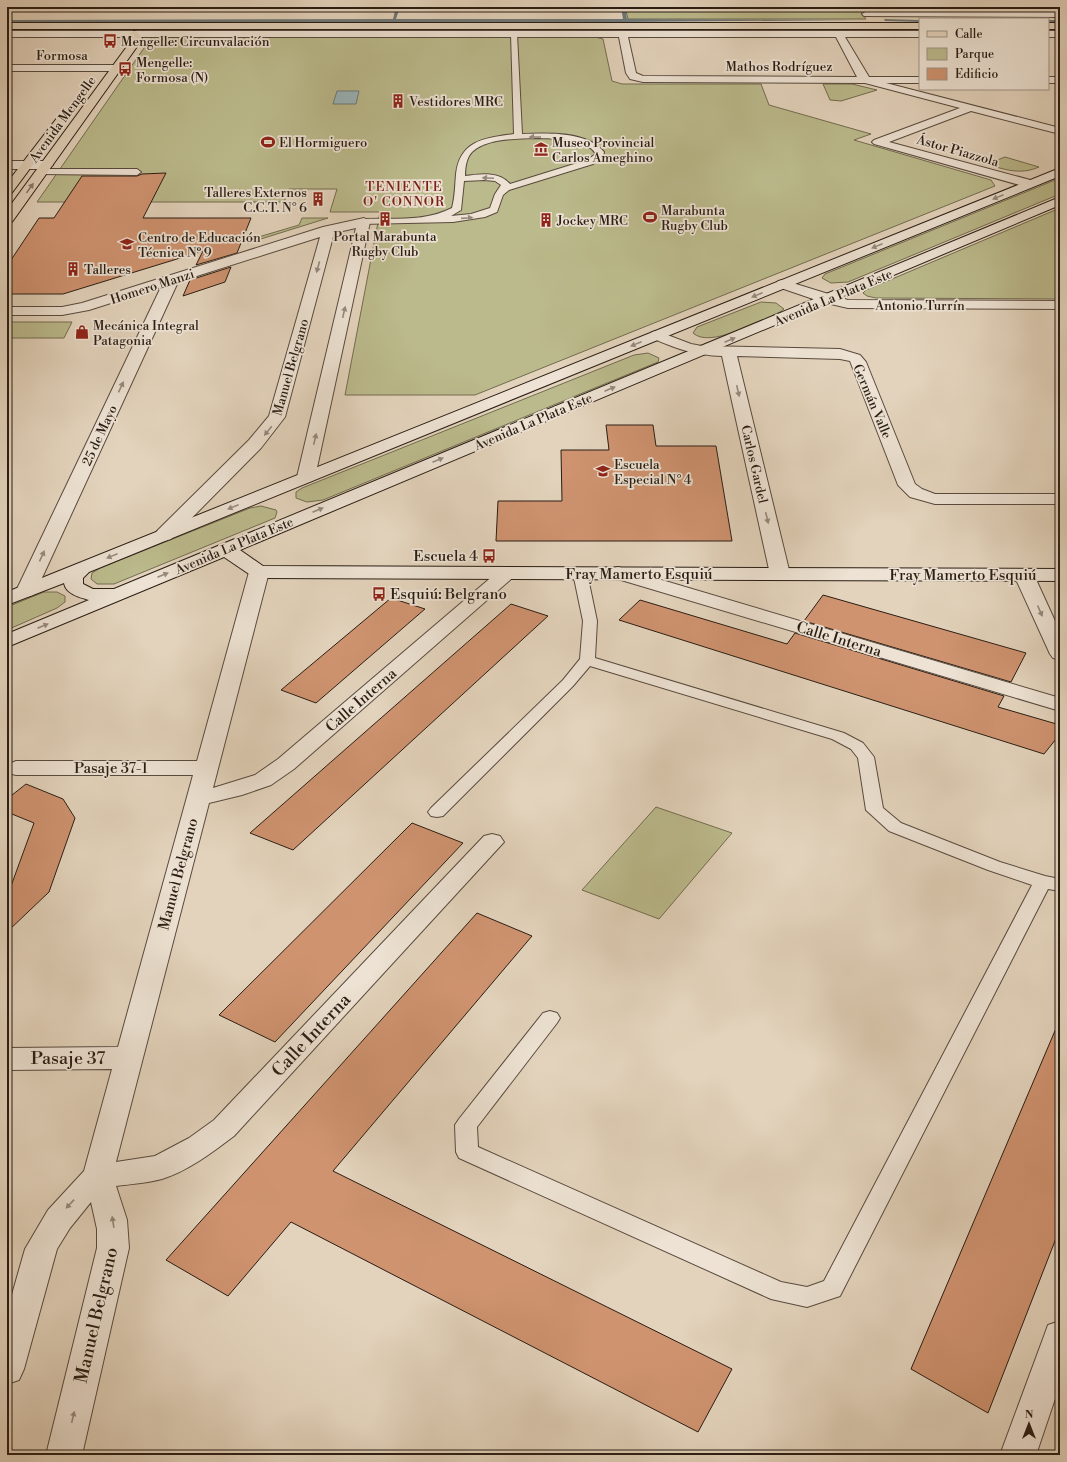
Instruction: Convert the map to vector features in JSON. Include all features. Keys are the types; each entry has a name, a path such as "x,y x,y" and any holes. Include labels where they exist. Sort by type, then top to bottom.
{"main road":[{"path":"7,26 137,30 919,26"},
{"path":"1049,26 1060,26"},
{"path":"117,47 122,40 137,30"},
{"name":"Avenida Mengelle","path":"7,219 136,41 137,30"},
{"name":"Avenida Mengelle","path":"91,80 109,58"},
{"name":"Avenida Mengelle","path":"7,190 68,111"}],"street":[{"path":"1019,7 1026,14"},
{"path":"865,10 1060,14"},
{"path":"865,10 880,26"},
{"path":"7,34 137,30 514,34 919,34"},
{"name":"Mathos Rodríguez","path":"623,34 631,73 638,78 660,80 919,80"},
{"path":"839,34 860,73 866,80 1060,131"},
{"path":"1049,34 1060,34"},
{"name":"Formosa","path":"7,68 116,68"},
{"path":"1049,80 1060,80"},
{"name":"Ástor Piazzola","path":"972,108 878,142 1030,184"},
{"path":"7,165 27,165 44,168"},
{"name":"Avenida La Plata Este","path":"7,599 1060,172"},
{"name":"Avenida La Plata Este","path":"7,641 1060,201"},
{"path":"306,477 364,222"},
{"name":"Homero Manzi","path":"7,311 73,310 328,230 364,222"},
{"name":"Manuel Belgrano","path":"164,535 256,444 277,416 328,230"},
{"name":"25 de Mayo","path":"26,591 172,279"},
{"name":"Antonio Turrín","path":"783,284 827,299 862,305 1060,305"},
{"name":"Germán Valle","path":"657,335 687,348 702,351 729,353 840,354 855,358 907,485 912,491 921,496 936,499 1060,499"},
{"name":"Carlos Gardel","path":"729,353 780,574"},
{"path":"269,492 285,502 292,511 290,518 282,525"},
{"path":"225,549 259,572"},
{"path":"84,567 73,577 74,586 77,589 96,595 120,593"},
{"name":"Manuel Belgrano","path":"7,1368 42,1249 49,1232 64,1212 97,1176 259,572"},
{"name":"Fray Mamerto Esquiú","path":"259,572 1060,575"},
{"name":"Calle Interna","path":"199,798 234,790 263,780 286,764 508,573"},
{"name":"Calle Interna","path":"618,574 1060,705"},
{"path":"1024,575 1060,654"},
{"name":"Pasaje 37-1","path":"16,768 207,768"},
{"name":"Calle Interna","path":"97,1176 161,1167 199,1146 224,1128 492,842"},
{"name":"Pasaje 37","path":"7,1059 129,1058"},
{"name":"Manuel Belgrano","path":"64,1455 113,1248 114,1230 112,1215 97,1176"},
{"path":"1018,1455 1060,1336"}],"lane":[{"path":"514,34 518,137"},
{"path":"428,219 444,216 456,210 464,158 473,146 490,139 518,137 580,139 594,145 600,152 600,155 582,165 520,182 502,191"},
{"path":"44,168 137,172"},
{"path":"364,222 485,215 494,210 497,198 506,184 499,179 483,177 461,179"},
{"path":"437,812 568,684 587,660 590,621 580,574"},
{"path":"550,1018 466,1125 467,1152 779,1292 807,1297 832,1289 1052,884 994,866 894,827 875,810 866,758 858,746 838,736 587,660"}],"green space":[{"path":"625,7 858,7 866,19 628,19"},
{"name":"Marabunta Rugby Club","path":"595,37 603,39 612,81 622,84 761,84 769,105 871,134 854,140 991,180 995,186 475,395 345,395 380,212 330,212 337,189 289,189 284,202 37,202 151,38"},
{"path":"823,84 852,84 877,90 841,101 830,100"},
{"path":"1005,157 1039,167 1026,171 1013,171 987,164"},
{"path":"1060,178 1060,194 848,282 831,283 822,278 825,274"},
{"path":"1060,208 1060,299 876,298 867,296 863,293 866,290"},
{"path":"302,218 328,218 248,243 245,241 299,225"},
{"path":"761,302 776,303 784,309 736,332 711,338 701,337 693,333 697,327"},
{"path":"7,322 72,322 64,338 7,338"},
{"path":"648,353 659,358 658,362 323,500 307,502 296,498 296,492 302,488 634,355"},
{"path":"261,506 276,510 277,512 275,518 114,584 97,584 91,579 92,573 100,568 250,508"},
{"path":"44,592 57,592 65,596 65,602 57,608 7,630 7,607"},
{"path":"656,807 732,833 659,919 582,890"}],"water":[{"path":"337,91 359,91 356,104 333,104"}],"building":[{"name":"Centro de Educación Técnica Nº 9","path":"166,173 143,218 251,218 237,253 196,265 203,251 63,294 7,294 7,266 39,218 54,218 82,176 137,176 142,174"},
{"path":"231,267 225,282 183,296 190,280"},
{"path":"606,425 653,425 656,446 716,446 732,541 496,541 498,501 562,501 561,450 609,450"},
{"path":"823,595 1026,653 1011,682 804,621"},
{"path":"391,598 425,609 316,703 281,690"},
{"path":"640,600 787,644 795,633 1004,696 998,707 1060,725 1060,734 1044,754 619,620"},
{"path":"511,604 548,616 293,850 250,833"},
{"path":"26,784 63,799 75,818 49,892 7,932 7,897 34,823 7,812 7,799"},
{"path":"412,823 463,843 275,1042 219,1015"},
{"path":"477,913 532,936 333,1171 732,1369 698,1432 291,1222 228,1296 166,1260"},
{"path":"1060,1019 1060,1228 988,1413 911,1369"}],"waterway":[{"path":"394,21 398,7"},
{"path":"623,7 625,20"},
{"path":"394,21 625,20"},
{"path":"625,20 867,20"},
{"path":"885,20 919,21"},
{"path":"7,21 394,21"},
{"path":"1049,21 1060,21"}],"place":[{"name":"Mengelle: Circunvalación","path":"110,41"},
{"name":"Mengelle: Formosa (N)","path":"125,69"},
{"name":"Vestidores MRC","path":"398,101"},
{"name":"El Hormiguero","path":"268,142"},
{"name":"Museo Provincial Carlos Ameghino","path":"541,149"},
{"name":"Talleres Externos C.C.T. N° 6","path":"318,199"},
{"name":"Marabunta Rugby Club","path":"650,217"},
{"name":"Portal Marabunta Rugby Club","path":"385,219"},
{"name":"Jockey MRC","path":"546,220"},
{"name":"Centro de Educación Técnica Nº 9","path":"127,244"},
{"name":"Talleres","path":"73,269"},
{"name":"Mecánica Integral Patagonia","path":"82,332"},
{"name":"Escuela Especial N° 4","path":"603,471"},
{"name":"Escuela 4","path":"489,556"},
{"name":"Esquiú: Belgrano","path":"379,594"}],"district":[{"name":"TENIENTE O' CONNOR","path":"404,194"}]}
